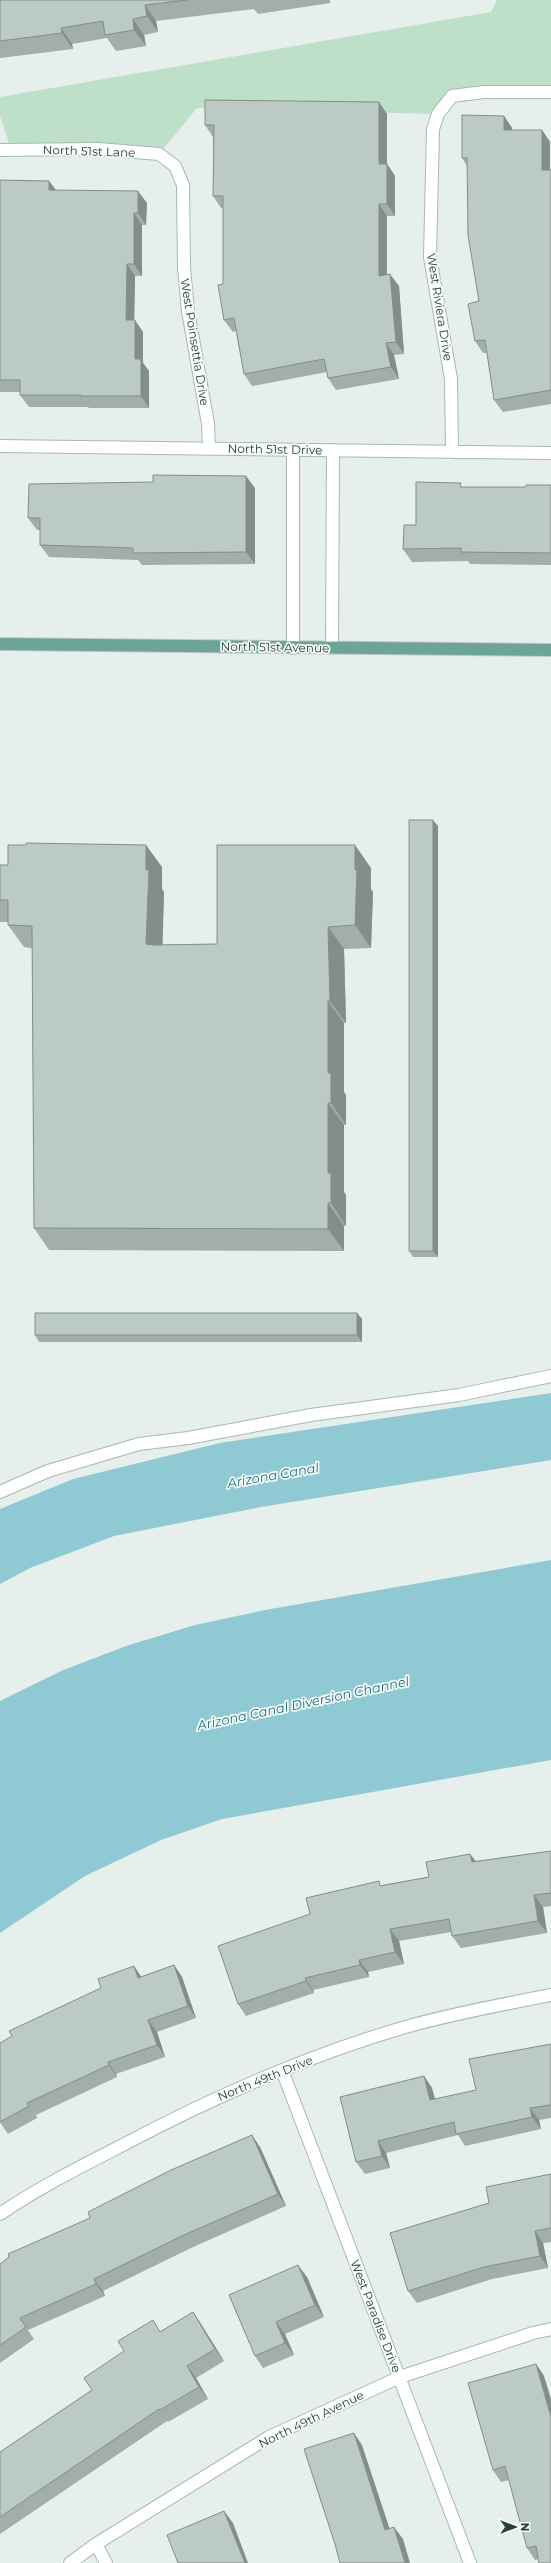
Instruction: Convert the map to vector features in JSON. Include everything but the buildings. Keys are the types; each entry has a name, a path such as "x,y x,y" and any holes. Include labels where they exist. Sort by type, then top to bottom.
{"main road":[{"name":"North 51st Avenue","path":"0,644 551,650"}],"street":[{"name":"West Riviera Drive","path":"452,452 451,379 442,314 430,257 433,129 438,114 452,96 484,92 551,92"},
{"name":"North 51st Lane","path":"0,150 98,149 159,154 175,166"},
{"name":"West Poinsettia Drive","path":"175,166 183,185 184,268 188,312 208,424 209,448"},
{"name":"North 51st Drive","path":"0,446 551,452"},
{"path":"293,450 293,648"},
{"path":"332,648 333,450"},
{"path":"0,1492 48,1471 139,1444 188,1438 311,1415 459,1395 551,1376"},
{"name":"North 49th Drive","path":"0,2214 31,2193 147,2132 234,2090 282,2070 409,2026 551,1995"},
{"name":"West Paradise Drive","path":"282,2070 470,2563"},
{"name":"North 49th Avenue","path":"70,2563 96,2544 269,2437 400,2377 533,2333 551,2329"},
{"path":"96,2544 106,2563"}],"green space":[{"path":"497,0 551,0 551,92 453,96 438,114 197,108 159,154 11,149 0,116 0,97 491,12"}],"water":[{"name":"Arizona Canal","path":"551,1393 551,1460 261,1507 114,1536 30,1568 0,1584 0,1509 73,1479 220,1443"},
{"name":"Arizona Canal Diversion Channel","path":"551,1560 551,1760 222,1819 161,1840 85,1876 0,1933 0,1701 61,1671 126,1646 195,1625 265,1610"}]}
